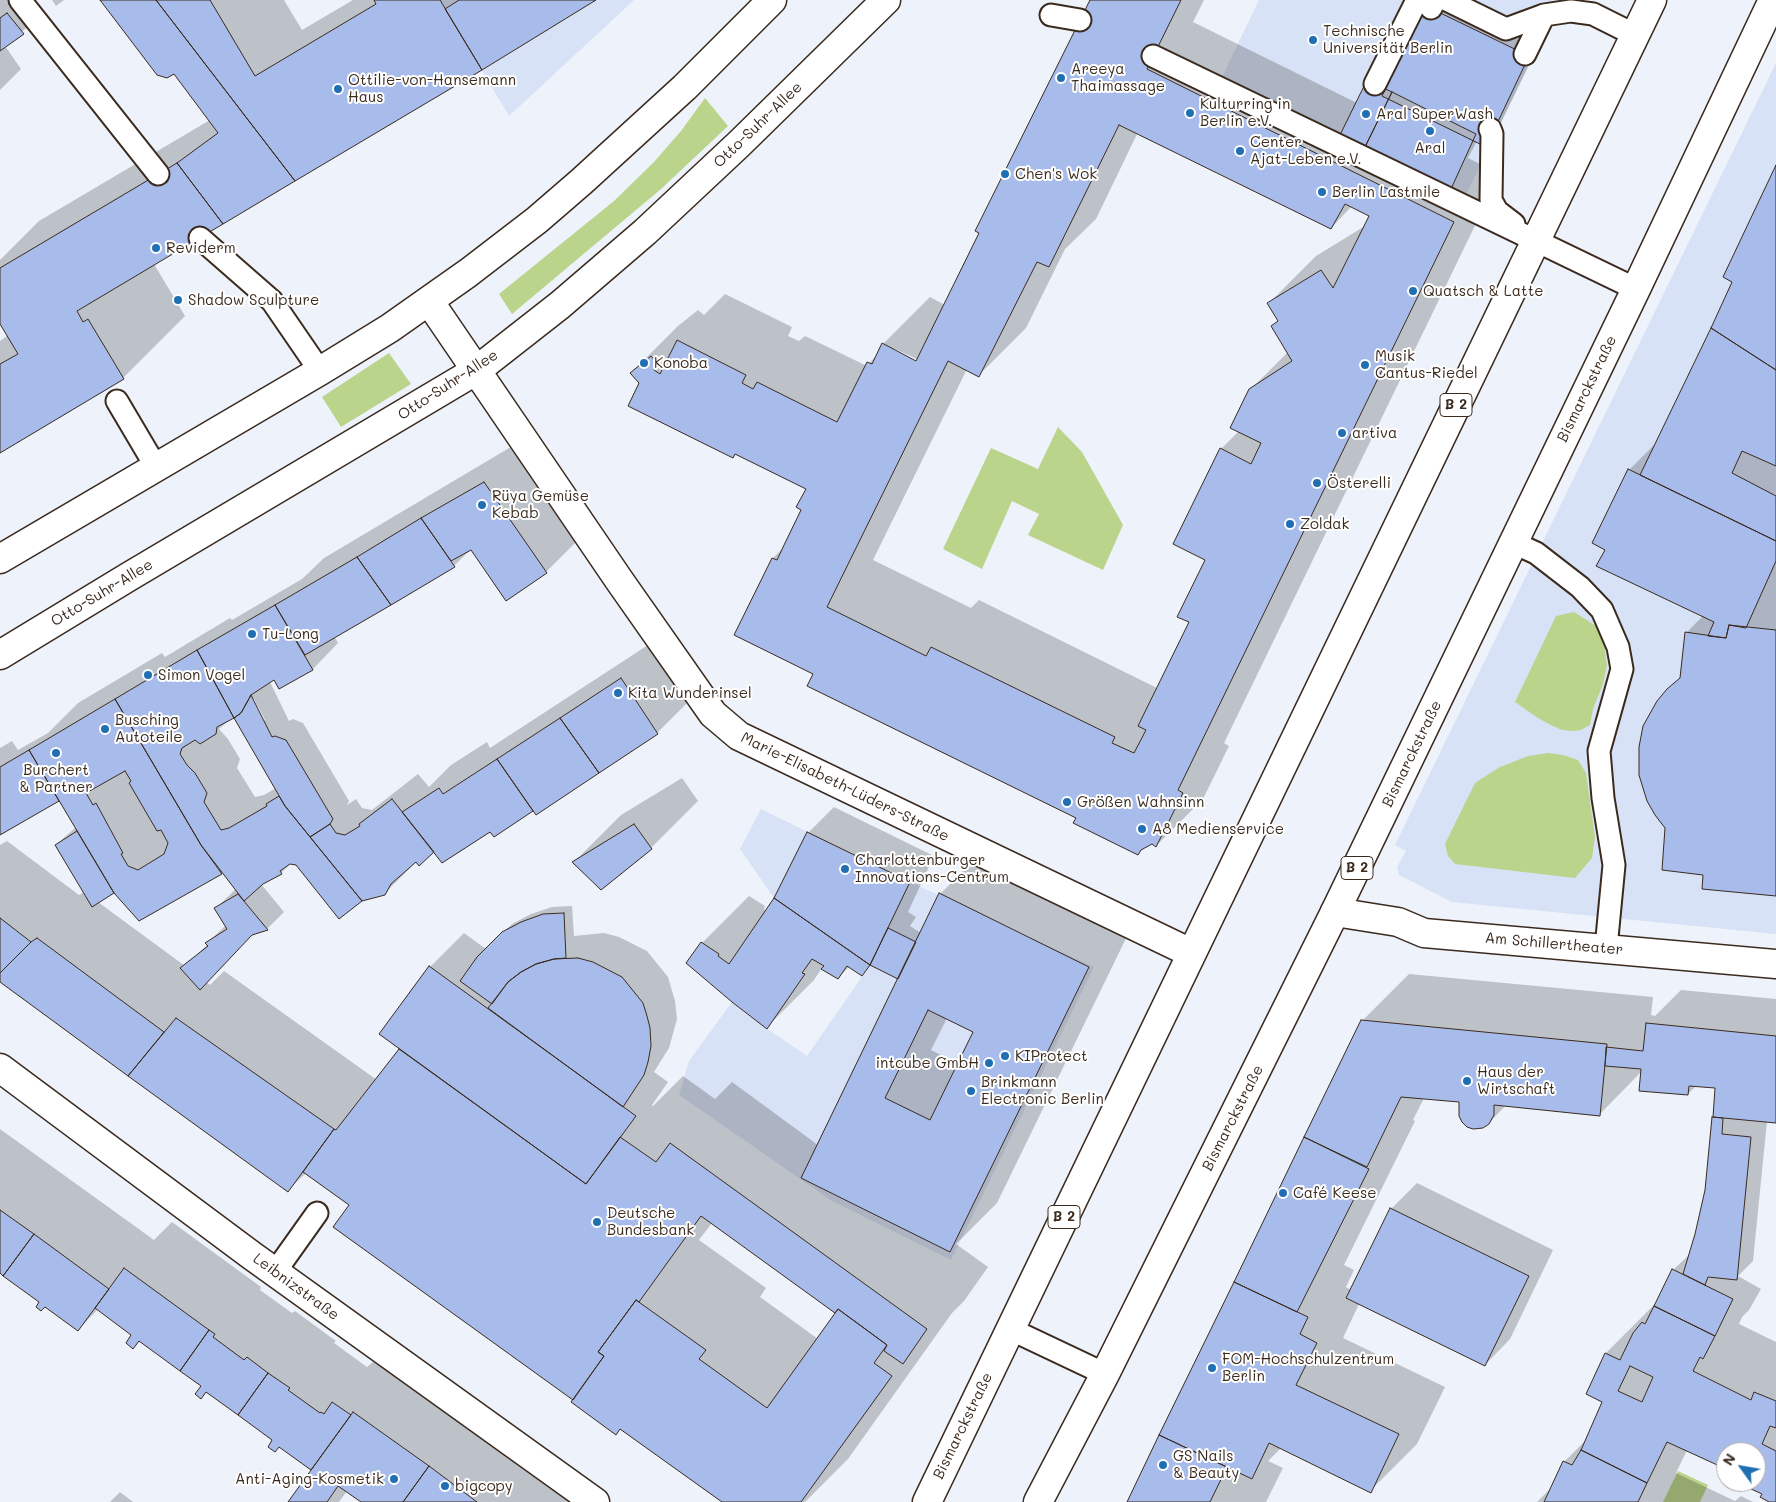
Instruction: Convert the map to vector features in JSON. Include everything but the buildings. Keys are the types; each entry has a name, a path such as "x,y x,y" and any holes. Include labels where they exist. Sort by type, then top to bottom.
{"main road":[{"path":"0,559 320,372 468,274 537,220 581,182 685,87 772,0"},
{"name":"Otto-Suhr-Allee","path":"0,655 477,370 560,305 645,232 739,144 886,0"},
{"name":"Bismarckstraße","path":"927,1502 1652,0"},
{"name":"Bismarckstraße","path":"1038,1502 1105,1374 1335,912 1636,289 1773,0"},
{"name":"Marie-Elisabeth-Lüders-Straße","path":"429,301 613,572 713,714 738,736 1191,953"},
{"name":"Am Schillertheater","path":"1335,912 1398,922 1424,933 1776,964"},
{"name":"Leibnizstraße","path":"0,1068 275,1272 595,1502"}],"lane":[{"path":"20,0 158,174"},
{"path":"1381,80 1433,2 1503,35 1544,15 1571,11 1593,14 1635,35"},
{"path":"1051,15 1080,20"},
{"path":"1525,54 1544,15"},
{"path":"1153,56 1636,289"},
{"path":"1490,129 1492,134 1491,200 1497,211 1536,241"},
{"path":"200,238 272,301 320,372"},
{"path":"117,401 156,467"},
{"path":"1514,542 1536,553 1580,587 1602,610 1618,647 1622,669 1599,752 1603,798 1614,865 1606,948"},
{"path":"275,1272 317,1213"},
{"path":"1010,1329 1105,1374"}],"shaded area":[{"path":"440,0 634,0 509,116"},
{"path":"1259,0 1561,0 1465,197 1221,79"},
{"path":"1776,63 1776,934 1452,902 1399,875 1397,867 1406,851 1395,845"},
{"path":"761,809 910,882 1094,967 951,1260 832,1201 679,1095 689,1061 732,1002 750,1017 807,1056 870,965 774,898 740,849"}],"green space":[{"path":"705,98 728,126 661,189 512,314 499,294 614,201 654,162 681,131"},
{"path":"389,353 411,384 341,427 322,397"},
{"path":"1058,427 1082,452 1123,525 1103,570 1028,535 1039,514 1012,501 982,569 943,549 991,448 1038,469"},
{"path":"1574,612 1596,626 1604,644 1607,665 1590,725 1581,730 1572,731 1562,730 1551,725 1515,702 1556,616"},
{"path":"1548,753 1578,760 1586,773 1595,837 1592,858 1575,878 1455,864 1448,856 1445,844 1475,783 1500,767 1528,756"},
{"path":"1678,1471 1708,1485 1700,1502 1663,1502"}],"place":[{"name":"Technische Universität Berlin","path":"1313,40"},
{"name":"Areeya Thaimassage","path":"1061,78"},
{"name":"Ottilie-von-Hansemann Haus","path":"338,89"},
{"name":"Kulturring in Berlin e.V.","path":"1190,113"},
{"name":"Aral SuperWash","path":"1366,114"},
{"name":"Aral","path":"1430,131"},
{"name":"Center Ajat-Leben e.V.","path":"1240,151"},
{"name":"Chen's Wok","path":"1005,174"},
{"name":"Berlin Lastmile","path":"1322,192"},
{"name":"Reviderm","path":"156,248"},
{"name":"Quatsch & Latte","path":"1413,291"},
{"name":"Shadow Sculpture","path":"178,300"},
{"name":"Konoba","path":"644,363"},
{"name":"Musik Cantus-Riedel","path":"1365,365"},
{"name":"artiva","path":"1342,433"},
{"name":"Österelli","path":"1317,483"},
{"name":"Rüya Gemüse Kebab","path":"482,505"},
{"name":"Zoldak","path":"1290,524"},
{"name":"Tu-Long","path":"252,634"},
{"name":"Simon Vogel","path":"148,675"},
{"name":"Kita Wunderinsel","path":"618,693"},
{"name":"Busching Autoteile","path":"105,729"},
{"name":"Burchert & Partner","path":"56,753"},
{"name":"Größen Wahnsinn","path":"1067,802"},
{"name":"A8 Medienservice","path":"1142,829"},
{"name":"Charlottenburger Innovations-Centrum","path":"845,869"},
{"name":"KIProtect","path":"1005,1056"},
{"name":"intcube GmbH","path":"989,1063"},
{"name":"Haus der Wirtschaft","path":"1467,1081"},
{"name":"Brinkmann Electronic Berlin","path":"971,1091"},
{"name":"Café Keese","path":"1283,1193"},
{"name":"Deutsche Bundesbank","path":"597,1222"},
{"name":"FOM-Hochschulzentrum Berlin","path":"1212,1368"},
{"name":"GS Nails & Beauty","path":"1163,1465"},
{"name":"Anti-Aging-Kosmetik","path":"394,1479"},
{"name":"bigcopy","path":"445,1486"}]}
